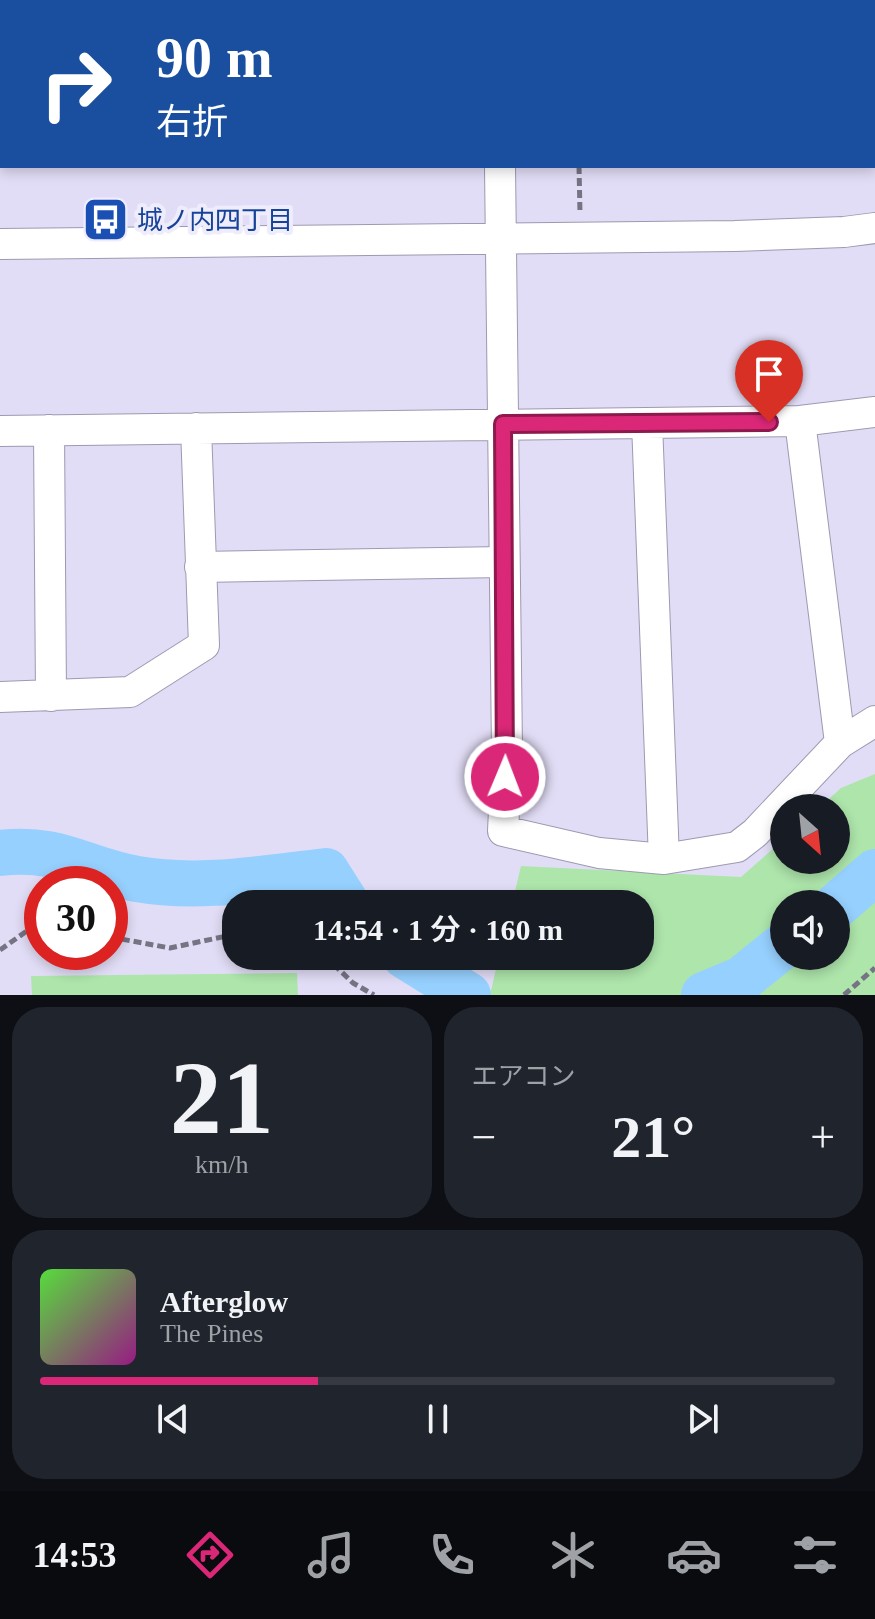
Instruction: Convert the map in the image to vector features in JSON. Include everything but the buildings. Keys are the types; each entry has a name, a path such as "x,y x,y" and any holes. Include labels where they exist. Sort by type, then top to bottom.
{"street":[{"path":"500,168 507,750 503,831 599,853 664,859 737,847 755,833 840,743 875,721"},
{"path":"0,244 501,240 813,233 875,228"},
{"path":"0,431 800,421 875,412"},
{"path":"800,421 840,743"},
{"path":"647,423 664,859"},
{"path":"0,697 130,692 204,645 196,428"},
{"path":"49,430 51,696"},
{"path":"200,567 504,562"}],"path":[{"path":"579,168 580,238"},
{"path":"0,950 24,933"},
{"path":"128,940 170,948 222,937"},
{"path":"844,995 875,968"},
{"path":"340,970 353,983 374,995"}],"green space":[{"path":"875,774 875,995 490,995 496,970 654,970 654,890 515,890 521,866 741,877 770,851 770,874 850,874 850,794 834,794 841,788"},
{"path":"297,973 298,995 32,995 31,976"}],"waterway":[{"path":"0,853 56,856 118,875 160,882 231,882 326,871 338,890"},
{"path":"850,894 875,872"},
{"path":"704,995 742,979 770,956"},
{"path":"428,970 468,995"}],"place":[{"name":"城ノ内四丁目","path":"106,220"}],"route":[{"path":"505,777 503,424 769,422"}]}
